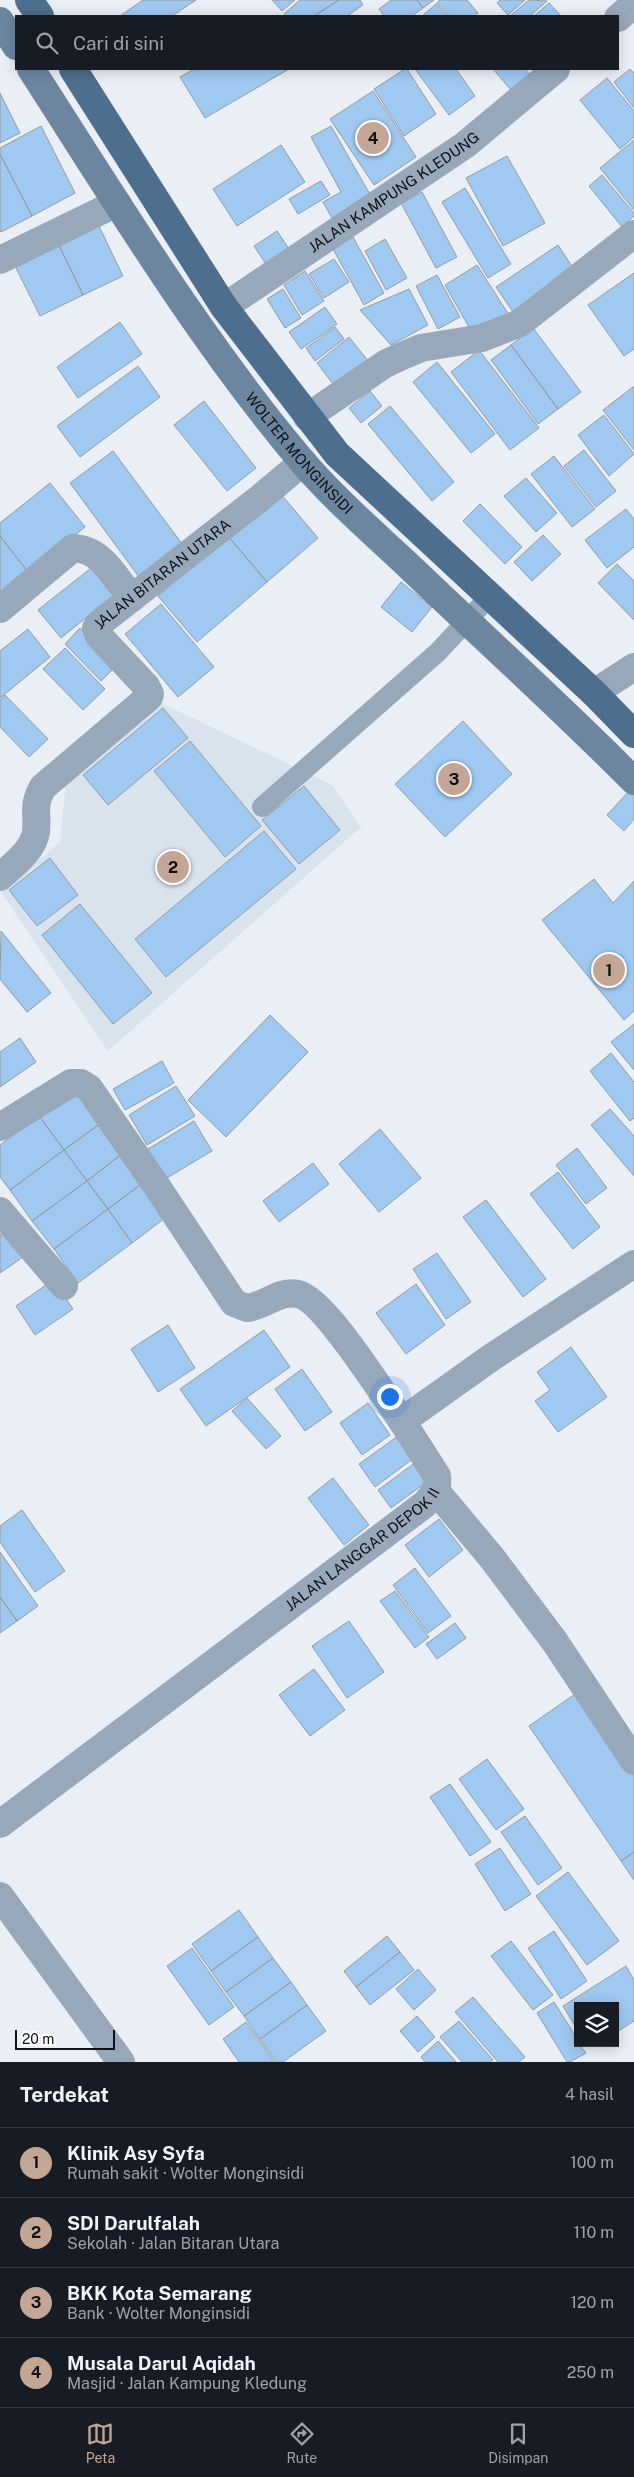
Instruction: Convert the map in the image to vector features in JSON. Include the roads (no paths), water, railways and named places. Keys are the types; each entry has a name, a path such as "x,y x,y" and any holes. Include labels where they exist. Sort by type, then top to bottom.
{"main road":[{"path":"30,0 39,15"},
{"path":"0,20 15,44"},
{"name":"WOLTER MONGINSIDI","path":"32,70 117,203 295,468 340,502 462,628 565,712 634,780"},
{"name":"WOLTER MONGINSIDI","path":"74,70 224,307 337,454 594,693 634,734"}],"street":[{"path":"619,17 634,4"},
{"name":"JALAN KAMPUNG KLEDUNG","path":"224,307 465,146 555,70"},
{"path":"0,260 117,203"},
{"path":"307,417 385,364 402,356 421,348 482,338 520,323 634,234"},
{"name":"JALAN BITARAN UTARA","path":"0,877 33,843 36,833 36,800 43,787 149,697 149,690 99,636 96,628 295,468"},
{"path":"0,609 73,548 85,548 97,554 132,598"},
{"path":"594,693 634,667"},
{"name":"JALAN LANGGAR DEPOK II","path":"0,1126 71,1083 81,1083 88,1088 156,1185 234,1303 248,1308 280,1295 300,1294 308,1299 330,1320 402,1420 437,1476 438,1484 436,1491 417,1510 0,1824"},
{"path":"0,1211 64,1286"},
{"path":"402,1420 492,1357 634,1264"},
{"path":"436,1491 492,1558 555,1642 634,1761"},
{"path":"5,1914 121,2062"}],"lane":[{"path":"262,806 438,652 489,597"}],"place":[{"name":"Musala Darul Aqidah","path":"373,138"},
{"name":"BKK Kota Semarang","path":"454,779"},
{"name":"SDI Darulfalah","path":"173,867"},
{"name":"Klinik Asy Syfa","path":"609,970"}]}
